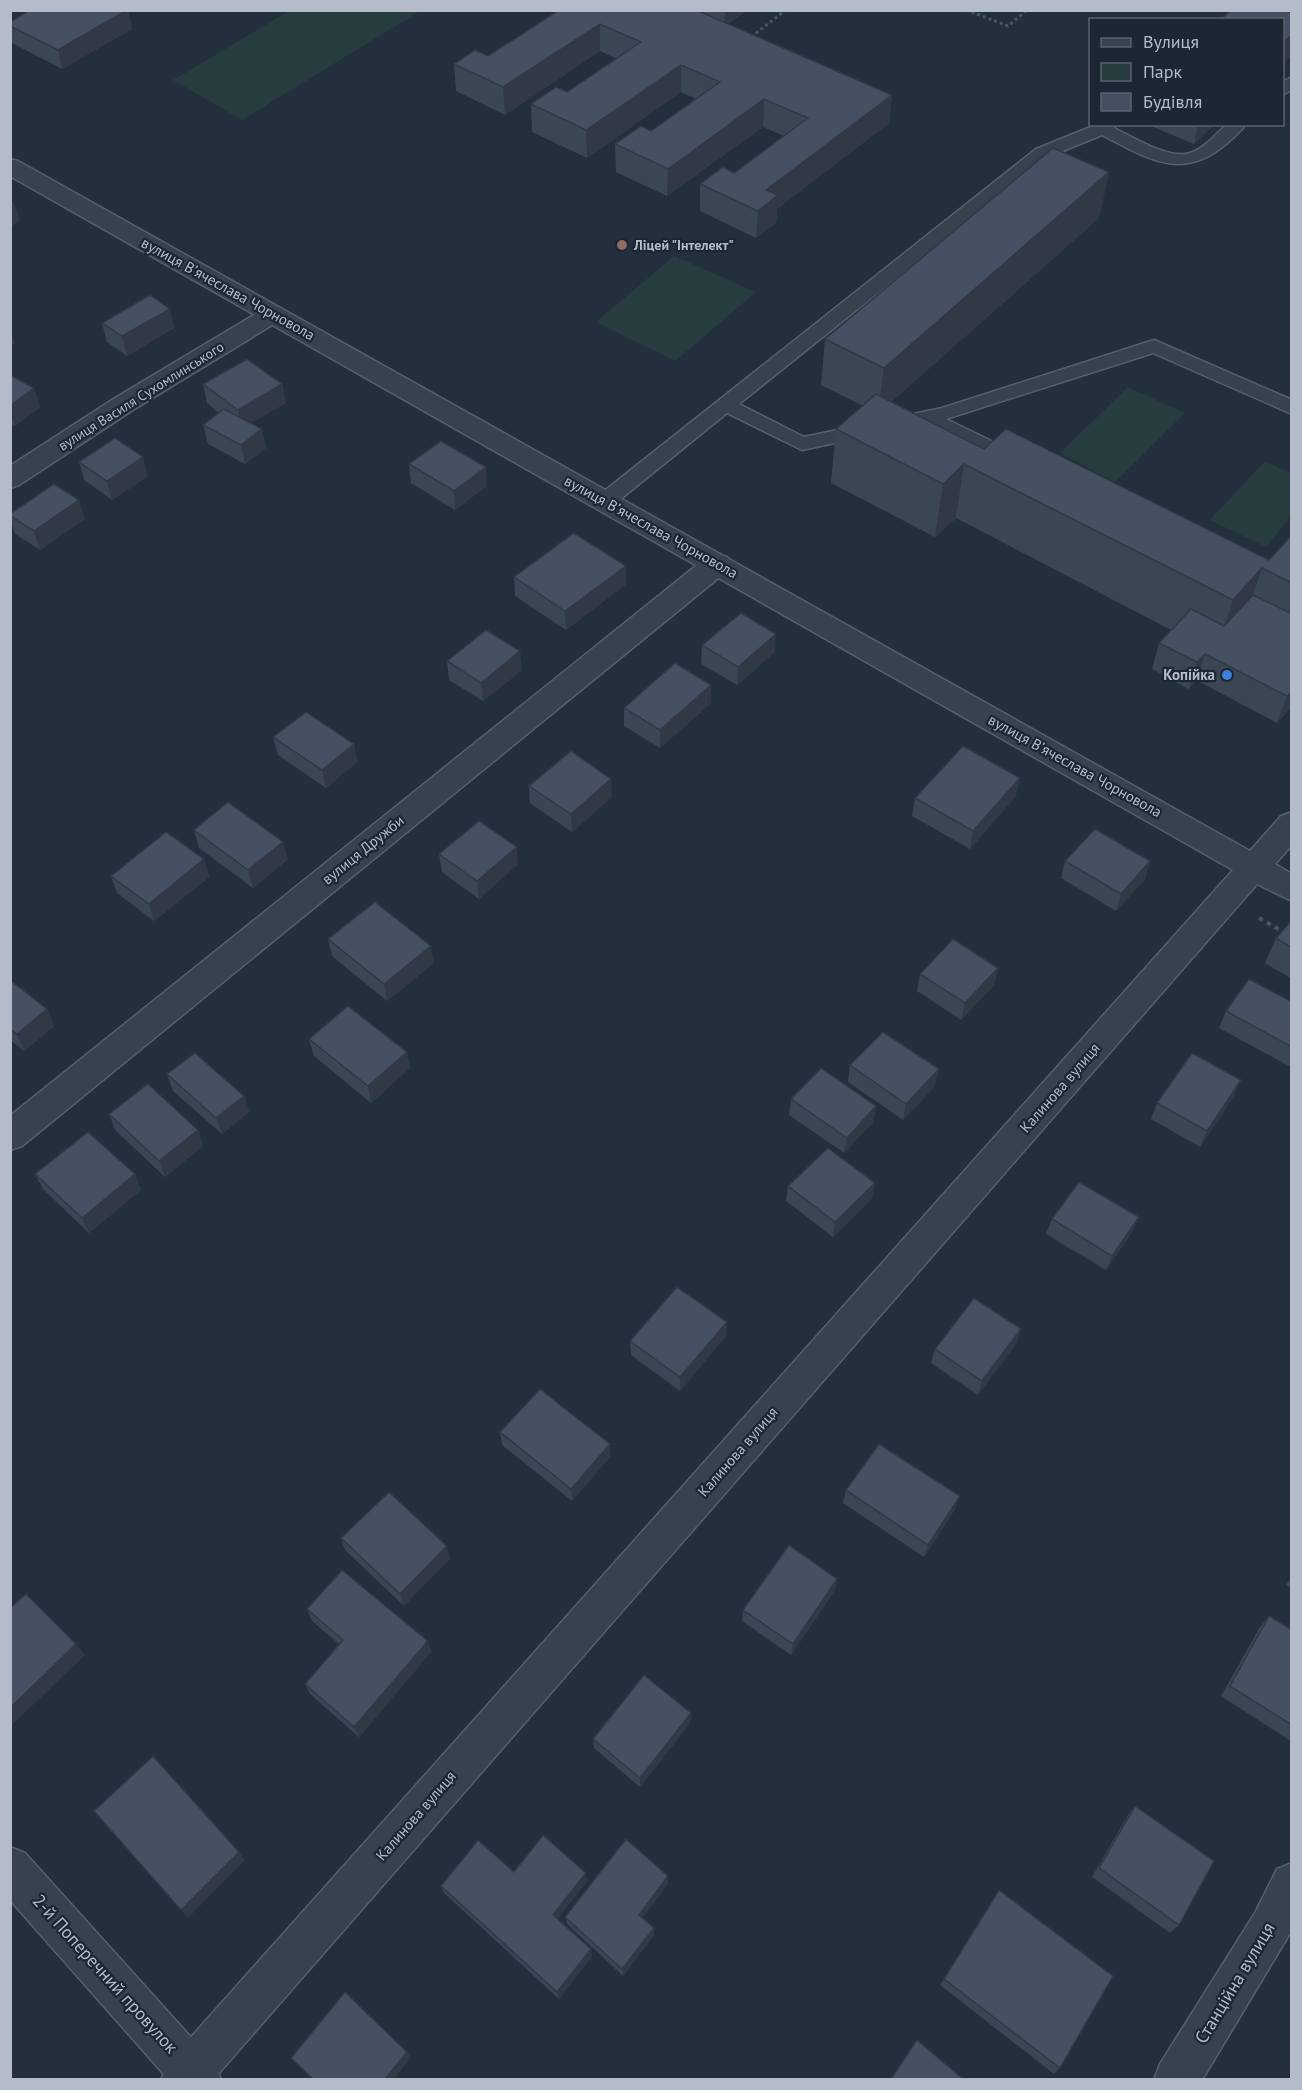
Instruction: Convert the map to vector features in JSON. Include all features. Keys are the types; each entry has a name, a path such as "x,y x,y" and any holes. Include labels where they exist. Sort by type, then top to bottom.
{"street":[{"name":"вулиця Вʼячеслава Чорновола","path":"10,166 1292,889"},
{"name":"вулиця Василя Сухомлинського","path":"10,479 124,404 273,314"},
{"name":"вулиця Дружби","path":"10,1136 717,564"},
{"name":"Калинова вулиця","path":"191,2077 1292,824"},
{"name":"2-й Поперечний провулок","path":"10,1868 191,2077"},
{"name":"Станційна вулиця","path":"1176,2079 1270,1928 1292,1884"}],"lane":[{"path":"605,501 1042,153 1106,127 1167,158 1179,160 1197,157 1236,126"},
{"path":"726,405 802,444 926,417 1154,346 1292,408"},
{"path":"926,417 1005,455 1032,454"}],"path":[{"path":"748,40 786,10"},
{"path":"966,10 1008,26 1027,10"}],"green space":[{"path":"289,11 420,11 242,120 173,80"},
{"path":"674,256 756,292 675,361 596,322"},
{"path":"1128,387 1185,413 1115,482 1060,453"},
{"path":"1265,461 1292,474 1291,516 1266,547 1210,520"}],"building":[{"path":"30,10 127,10 58,50 10,26 10,22"},
{"path":"559,10 696,10 892,95 766,190 778,195 758,211 700,184 723,167 734,173 808,118 764,99 668,169 615,144 641,126 651,131 720,82 681,65 586,130 531,104 556,87 567,92 641,42 600,24 503,87 454,64 475,50 488,56"},
{"path":"1231,10 1285,10 1292,13 1292,35 1284,41 1284,18 1222,18"},
{"path":"1053,148 1109,172 884,368 825,339"},
{"path":"150,295 170,309 122,336 102,323"},
{"path":"247,359 282,384 238,410 203,384"},
{"path":"10,375 34,388 10,406"},
{"path":"876,394 984,449 1006,429 1269,560 1292,535 1292,583 1262,568 1233,600 964,464 943,484 836,429"},
{"path":"224,409 262,429 241,445 203,425"},
{"path":"115,438 143,457 107,481 79,462"},
{"path":"441,441 486,467 454,491 409,464"},
{"path":"54,484 79,500 34,531 10,516 10,514"},
{"path":"574,533 626,566 565,611 514,577"},
{"path":"1253,595 1292,614 1292,691 1287,696 1205,654 1197,662 1159,643 1191,609 1224,626"},
{"path":"741,613 776,634 738,667 702,645"},
{"path":"486,630 520,651 481,683 447,661"},
{"path":"675,663 711,685 660,730 624,708"},
{"path":"306,712 354,744 322,770 273,737"},
{"path":"963,746 1020,778 973,831 915,798"},
{"path":"571,751 611,779 571,814 529,786"},
{"path":"228,802 283,842 248,870 194,830"},
{"path":"479,821 517,847 477,881 439,854"},
{"path":"1095,829 1150,861 1121,894 1065,861"},
{"path":"166,832 204,859 149,904 111,876"},
{"path":"375,902 431,946 384,984 328,939"},
{"path":"1292,921 1292,948 1276,938"},
{"path":"953,939 998,968 965,1003 920,974"},
{"path":"1249,979 1292,1002 1292,1047 1226,1011"},
{"path":"10,980 47,1009 17,1034 10,1029"},
{"path":"348,1006 407,1052 368,1086 309,1039"},
{"path":"883,1032 939,1069 906,1104 850,1065"},
{"path":"195,1053 244,1096 216,1118 167,1074"},
{"path":"1192,1053 1241,1080 1207,1131 1157,1103"},
{"path":"821,1068 876,1106 847,1138 791,1099"},
{"path":"148,1084 198,1130 159,1161 109,1114"},
{"path":"88,1132 135,1174 82,1218 35,1174"},
{"path":"828,1148 875,1183 835,1222 788,1186"},
{"path":"1079,1182 1139,1217 1112,1256 1052,1219"},
{"path":"677,1287 727,1322 680,1377 630,1341"},
{"path":"974,1298 1021,1329 982,1381 935,1349"},
{"path":"540,1389 610,1444 571,1489 500,1432"},
{"path":"879,1444 960,1496 928,1545 846,1490"},
{"path":"389,1492 447,1546 400,1594 341,1538"},
{"path":"789,1545 837,1579 793,1644 743,1610"},
{"path":"342,1570 428,1641 354,1727 305,1684 343,1640 307,1609"},
{"path":"26,1594 76,1644 10,1708 10,1608"},
{"path":"1269,1616 1292,1630 1292,1725 1230,1686"},
{"path":"644,1675 691,1713 640,1778 593,1739"},
{"path":"153,1756 239,1852 181,1910 94,1811"},
{"path":"1135,1806 1214,1861 1179,1925 1099,1868"},
{"path":"543,1835 586,1873 553,1915 591,1949 557,1992 441,1886 478,1840 514,1872"},
{"path":"626,1839 668,1876 639,1915 654,1928 622,1969 565,1917"},
{"path":"999,1890 1113,1976 1060,2068 944,1979"},
{"path":"345,1992 407,2052 385,2079 313,2079 291,2058"},
{"path":"917,2040 963,2079 891,2079"}],"place":[{"name":"Ліцей \"Інтелект\"","path":"622,245"},
{"name":"Копійка","path":"1227,675"}]}
